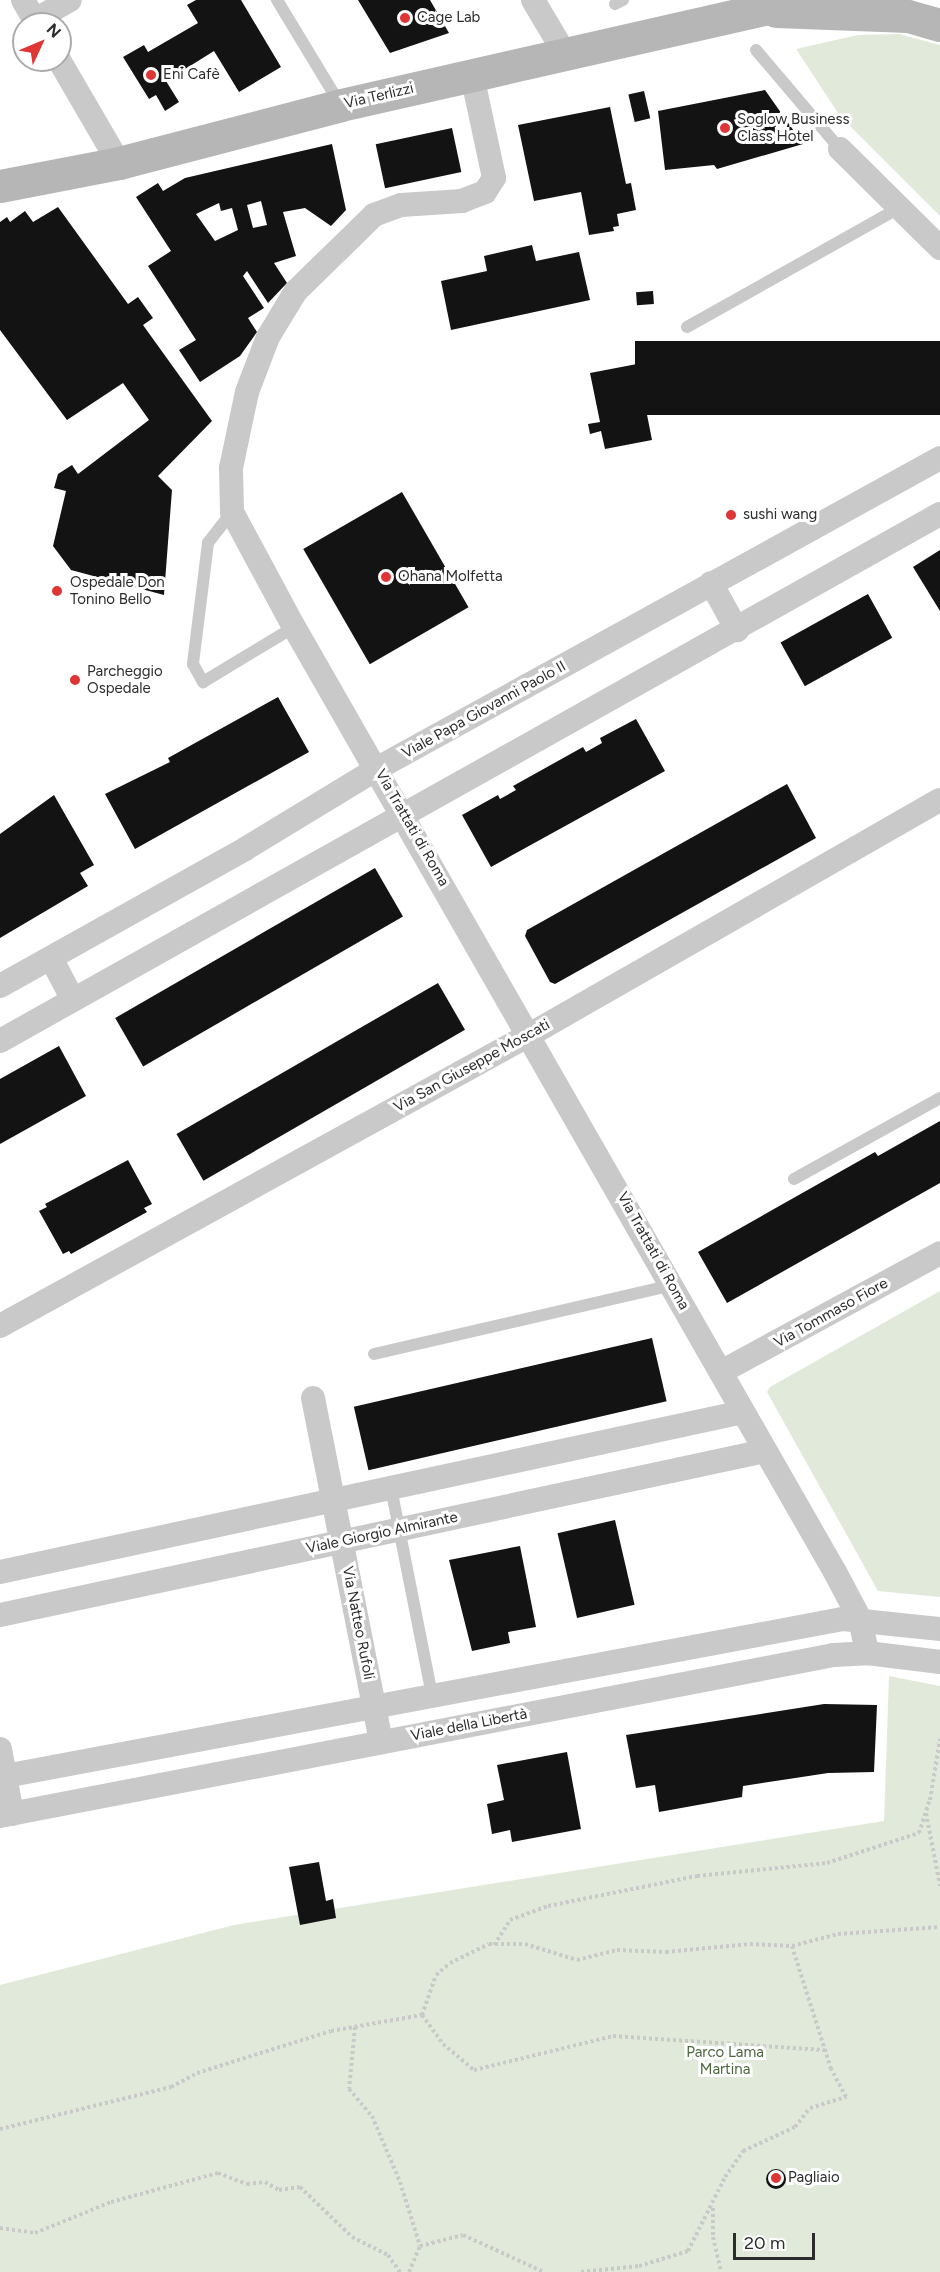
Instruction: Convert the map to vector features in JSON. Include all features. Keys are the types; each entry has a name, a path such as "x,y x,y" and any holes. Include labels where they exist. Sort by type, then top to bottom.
{"main road":[{"name":"Via Terlizzi","path":"0,186 119,163 341,105 565,54 720,14 803,0"},
{"name":"Via Terlizzi","path":"769,5 908,16 940,25"}],"street":[{"path":"40,12 70,0"},
{"path":"533,0 565,54"},
{"path":"66,72 119,163"},
{"name":"Via Trattati di Roma","path":"472,75 494,178 485,192 462,201 401,204 374,215 296,291 268,337 247,392 231,468 232,512 294,627 531,1034 860,1619 867,1653"},
{"path":"840,148 940,249"},
{"name":"Viale Papa Giovanni Paolo II","path":"0,986 378,768 940,458"},
{"path":"0,1041 737,630 940,514"},
{"path":"711,583 737,630"},
{"name":"Via San Giuseppe Moscati","path":"0,1326 531,1034 940,800"},
{"path":"51,958 74,1000"},
{"name":"Via Tommaso Fiore","path":"721,1372 940,1253"},
{"name":"Via Natteo Rufoli","path":"313,1398 381,1742"},
{"path":"0,1572 743,1412"},
{"name":"Viale Giorgio Almirante","path":"0,1615 765,1451"},
{"path":"3,1777 843,1618 940,1629"},
{"name":"Viale della Libertà","path":"6,1815 834,1655 867,1653 940,1662"},
{"path":"0,1749 6,1815"}],"lane":[{"path":"277,0 341,105"},
{"path":"756,50 840,148"},
{"path":"687,327 899,208"},
{"path":"232,512 208,543 193,664 203,682 294,627"},
{"path":"794,1179 940,1098"},
{"path":"374,1354 672,1285"},
{"path":"391,1488 432,1696"}],"path":[{"path":"494,1945 510,1920 548,1906 697,1876 827,1863 919,1833 926,1812 940,1739"},
{"path":"926,1812 940,1886"},
{"path":"422,2015 436,1975 450,1963 494,1945 525,1944 577,1960 616,1950 666,1952 750,1944 792,1946 838,1934 940,1927"},
{"path":"581,2272 639,2266 688,2251 713,2207 725,2177 743,2151 795,2127 810,2108 846,2097 825,2050 792,1946"},
{"path":"0,2129 109,2105 171,2087 197,2073 278,2047 356,2027 422,2015"},
{"path":"422,2015 443,2044 474,2070 613,2036 825,2050"},
{"path":"356,2027 350,2089 372,2116 400,2182 420,2246 409,2272"},
{"path":"0,2228 35,2233 111,2202 218,2173 247,2184 265,2182 279,2190 300,2187 352,2236 388,2255 400,2272"},
{"path":"713,2207 713,2236 721,2272"},
{"path":"420,2246 463,2235 544,2272"}],"green space":[{"path":"899,34 940,45 940,216 840,116 796,49 858,35"},
{"path":"940,1291 940,1597 878,1591 767,1392 770,1387"},
{"name":"Parco Lama Martina","path":"889,1676 940,1686 940,2272 0,2272 0,1985 234,1925 884,1821"}],"building":[{"path":"196,0 241,0 281,67 239,92 214,51 166,81 179,102 165,111 156,95 149,99 123,57 144,45 148,52 198,23 187,5"},
{"name":"Cage Lab","path":"358,0 430,0 449,33 390,53"},
{"name":"Soglow Business Class Hotel","path":"765,90 803,144 717,169 714,165 665,170 658,111"},
{"path":"644,91 650,118 635,122 628,95"},
{"path":"610,107 626,184 631,183 636,210 617,214 619,226 613,227 614,231 589,235 581,192 534,201 518,125"},
{"path":"452,128 461,172 385,188 376,144"},
{"path":"332,144 346,210 331,226 305,208 283,212 296,256 274,263 287,283 268,303 247,271 243,276 264,308 248,318 257,332 240,356 200,382 179,350 196,340 148,266 171,251 136,197 158,183 163,191 185,178","holes":["261,201 267,225 253,228 247,205","219,203 221,211 232,208 238,230 215,241 196,214"]},
{"path":"58,207 128,304 138,297 153,318 143,325 212,421 158,476 172,490 164,595 71,570 53,546 66,491 54,488 58,474 72,465 78,474 149,420 123,383 67,420 0,330 0,222 7,217 10,222 25,211 33,222"},
{"path":"532,245 536,261 579,252 590,300 451,330 441,281 487,271 484,256"},
{"path":"653,291 654,304 637,305 636,292"},
{"path":"635,341 940,341 940,415 635,415"},
{"path":"637,364 652,440 605,449 601,431 590,434 588,424 600,422 590,373"},
{"name":"Ohana Molfetta","path":"402,492 468,607 370,664 303,549"},
{"path":"940,550 940,611 913,567"},
{"path":"868,594 892,638 805,686 781,642"},
{"path":"278,697 309,752 135,849 105,794 170,762 168,758"},
{"path":"636,719 665,771 491,867 462,815 498,795 500,799 516,790 513,786 583,747 586,752 602,743 600,738"},
{"path":"787,784 816,838 555,984 550,982 525,936 527,930"},
{"path":"54,795 94,865 80,873 88,886 0,938 0,834"},
{"path":"375,868 403,916 143,1066 115,1018"},
{"path":"438,983 465,1030 203,1181 176,1134"},
{"path":"59,1046 86,1096 0,1144 0,1079"},
{"path":"940,1121 940,1183 727,1303 698,1252 875,1152 878,1156"},
{"path":"128,1160 152,1204 144,1208 147,1212 71,1254 69,1251 63,1254 39,1211 47,1207 45,1204"},
{"path":"652,1338 667,1401 368,1470 354,1407"},
{"path":"615,1520 635,1605 577,1618 558,1533"},
{"path":"520,1546 536,1627 508,1632 510,1643 472,1651 449,1560"},
{"path":"824,1704 877,1705 874,1772 828,1773 743,1786 742,1797 659,1812 655,1785 636,1788 626,1735"},
{"path":"567,1752 581,1829 512,1842 510,1830 492,1834 487,1804 504,1800 497,1765"},
{"path":"319,1862 326,1901 333,1899 336,1918 300,1925 289,1867"},
{"name":"Pagliaio","path":"776,2169 783,2172 786,2179 783,2186 776,2189 769,2186 766,2179 769,2172"}],"place":[{"name":"Cage Lab","path":"405,18"},
{"name":"Eni Cafè","path":"151,75"},
{"name":"Soglow Business Class Hotel","path":"725,128"},
{"name":"sushi wang","path":"731,515"},
{"name":"Ohana Molfetta","path":"386,577"},
{"name":"Ospedale Don Tonino Bello","path":"57,591"},
{"name":"Parcheggio Ospedale","path":"75,680"},
{"name":"Pagliaio","path":"776,2178"}]}
